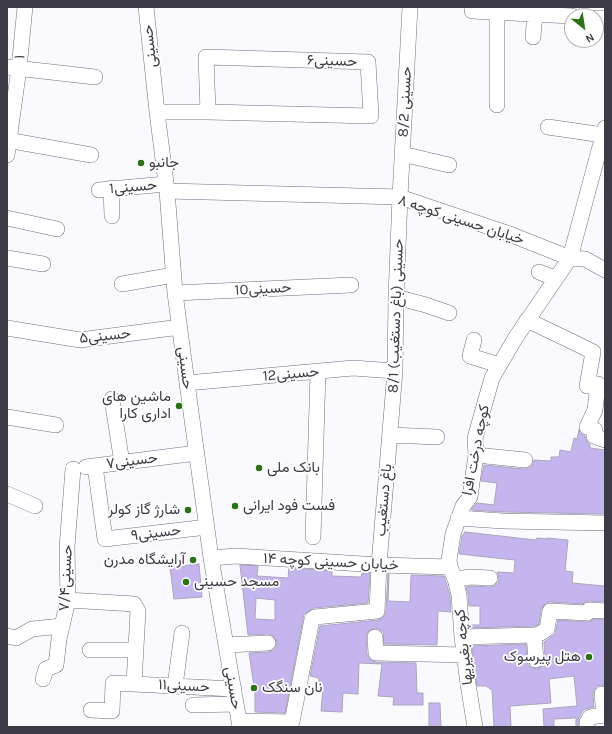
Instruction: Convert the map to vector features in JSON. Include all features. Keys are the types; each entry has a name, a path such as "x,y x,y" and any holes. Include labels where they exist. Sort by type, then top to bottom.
{"street":[{"name":"۱","path":"7,155 13,67 26,7"},
{"name":"حسینی","path":"146,7 167,188 175,293 211,558 239,724"},
{"name":"8/2 حسینی","path":"400,197 410,7"},
{"path":"472,11 497,10 535,14 564,13"},
{"path":"497,10 497,105"},
{"path":"533,37 535,14"},
{"name":"حسینی۶","path":"157,112 371,116 368,62 206,57 208,112"},
{"path":"13,67 95,77"},
{"path":"548,127 604,132 570,258"},
{"path":"8,140 91,155"},
{"path":"402,154 449,166"},
{"name":"حسینی1","path":"112,216 105,189 167,188"},
{"name":"خیابان حسینی کوچه ۸","path":"167,188 400,197 507,233 570,258 585,259 605,270"},
{"name":"8/1 حسینی (باغ دستغیب)","path":"390,435 395,371 400,197"},
{"path":"7,218 57,229"},
{"path":"7,258 43,264"},
{"name":"کوچه درخت افرا","path":"453,573 449,560 453,534 463,506 470,497 476,455 475,438 492,378 527,320 570,258"},
{"path":"539,272 555,278"},
{"path":"122,284 174,275"},
{"name":"حسینی10","path":"175,293 351,285"},
{"path":"396,298 426,305 449,313"},
{"path":"527,320 592,352 587,386 602,384 595,410 587,427 595,430 594,436 605,440"},
{"name":"حسینی۵","path":"7,328 80,340 180,327"},
{"path":"474,340 470,356 500,365"},
{"name":"حسینی12","path":"187,383 353,368 395,371"},
{"path":"312,537 318,372"},
{"path":"112,399 122,463"},
{"path":"7,417 56,425"},
{"path":"390,435 437,437"},
{"name":"باغ دستغیب","path":"239,724 292,722 312,619 315,617 377,611 379,565 390,435"},
{"name":"حسینی۷","path":"70,469 197,453"},
{"path":"476,455 525,460"},
{"name":"حسینی۹","path":"95,466 105,539 207,528"},
{"name":"حسینی۷/۴","path":"43,680 46,669 56,665 59,638 68,600 67,547 70,469"},
{"path":"7,494 35,506"},
{"path":"458,518 503,521 605,523"},
{"name":"خیابان حسینی کوچه ۱۴","path":"211,558 236,556 379,565 490,578"},
{"name":"کوچه بغیریها","path":"453,573 459,595 464,655 475,727"},
{"path":"68,600 134,604 138,611 134,684"},
{"path":"462,637 540,634 547,629 550,611 587,613 589,610 605,611"},
{"path":"7,636 16,638 32,629 62,626"},
{"path":"175,686 182,633"},
{"path":"534,635 536,660"},
{"path":"375,637 376,653 464,655"},
{"path":"226,645 268,643"},
{"path":"90,650 136,650"},
{"name":"حسینی۱۱","path":"91,710 112,711 113,683 175,686 235,696"},
{"path":"587,727 587,722 590,717 604,715 602,694"},
{"path":"193,705 235,696"}],"building":[{"path":"579,430 590,444 590,448 605,450 605,514 471,510 477,503 494,505 497,483 481,481 484,465 524,469 532,466 534,460 551,461 551,457 559,457 560,450 571,452 574,438 577,439"},
{"path":"465,532 536,540 537,538 547,538 568,540 565,571 573,572 572,583 605,586 605,602 589,601 583,604 546,603 541,610 539,624 536,626 470,628 470,625 480,625 480,606 469,606 466,587 494,586 498,583 499,579 497,572 514,573 515,560 459,554 462,536"},
{"name":"مسجد حسینی","path":"199,564 202,597 174,599 170,567"},
{"path":"240,565 258,566 257,576 288,578 289,568 332,571 332,576 361,577 362,573 370,573 368,603 314,608 304,614 285,713 255,712 255,693 249,653 273,651 277,642 272,635 268,634 248,635","holes":["256,598 275,600 275,620 255,619"]},
{"path":"388,574 388,601 410,602 411,575 444,576 450,596 451,612 438,611 437,645 384,644 383,632 375,628 367,633 366,637 367,654 372,661 416,663 417,693 423,693 423,705 393,705 394,697 378,696 382,664 359,663 358,694 343,693 342,712 321,711 323,689 318,689 319,678 310,676 320,626 378,620 382,618 386,611"},
{"path":"593,619 605,620 605,686 597,686 594,690 594,707 585,709 582,712 579,718 578,727 576,727 576,718 554,719 554,727 544,727 543,709 577,706 574,676 549,679 551,703 510,706 511,727 494,727 492,690 486,686 477,686 472,646 526,644 528,665 537,669 544,663 544,642 555,634 558,620 587,622"},
{"path":"429,703 440,703 441,727 429,727"}],"place":[{"name":"جانبو","path":"141,163"},
{"name":"ماشین های اداری کارا","path":"179,406"},
{"name":"بانک ملی","path":"259,468"},
{"name":"فست فود ایرانی","path":"235,506"},
{"name":"شارژ گاز کولر","path":"188,510"},
{"name":"آرایشگاه مدرن","path":"193,560"},
{"name":"مسجد حسینی","path":"186,582"},
{"name":"هتل پیرسوک","path":"589,657"},
{"name":"نان سنگک","path":"254,688"}]}
